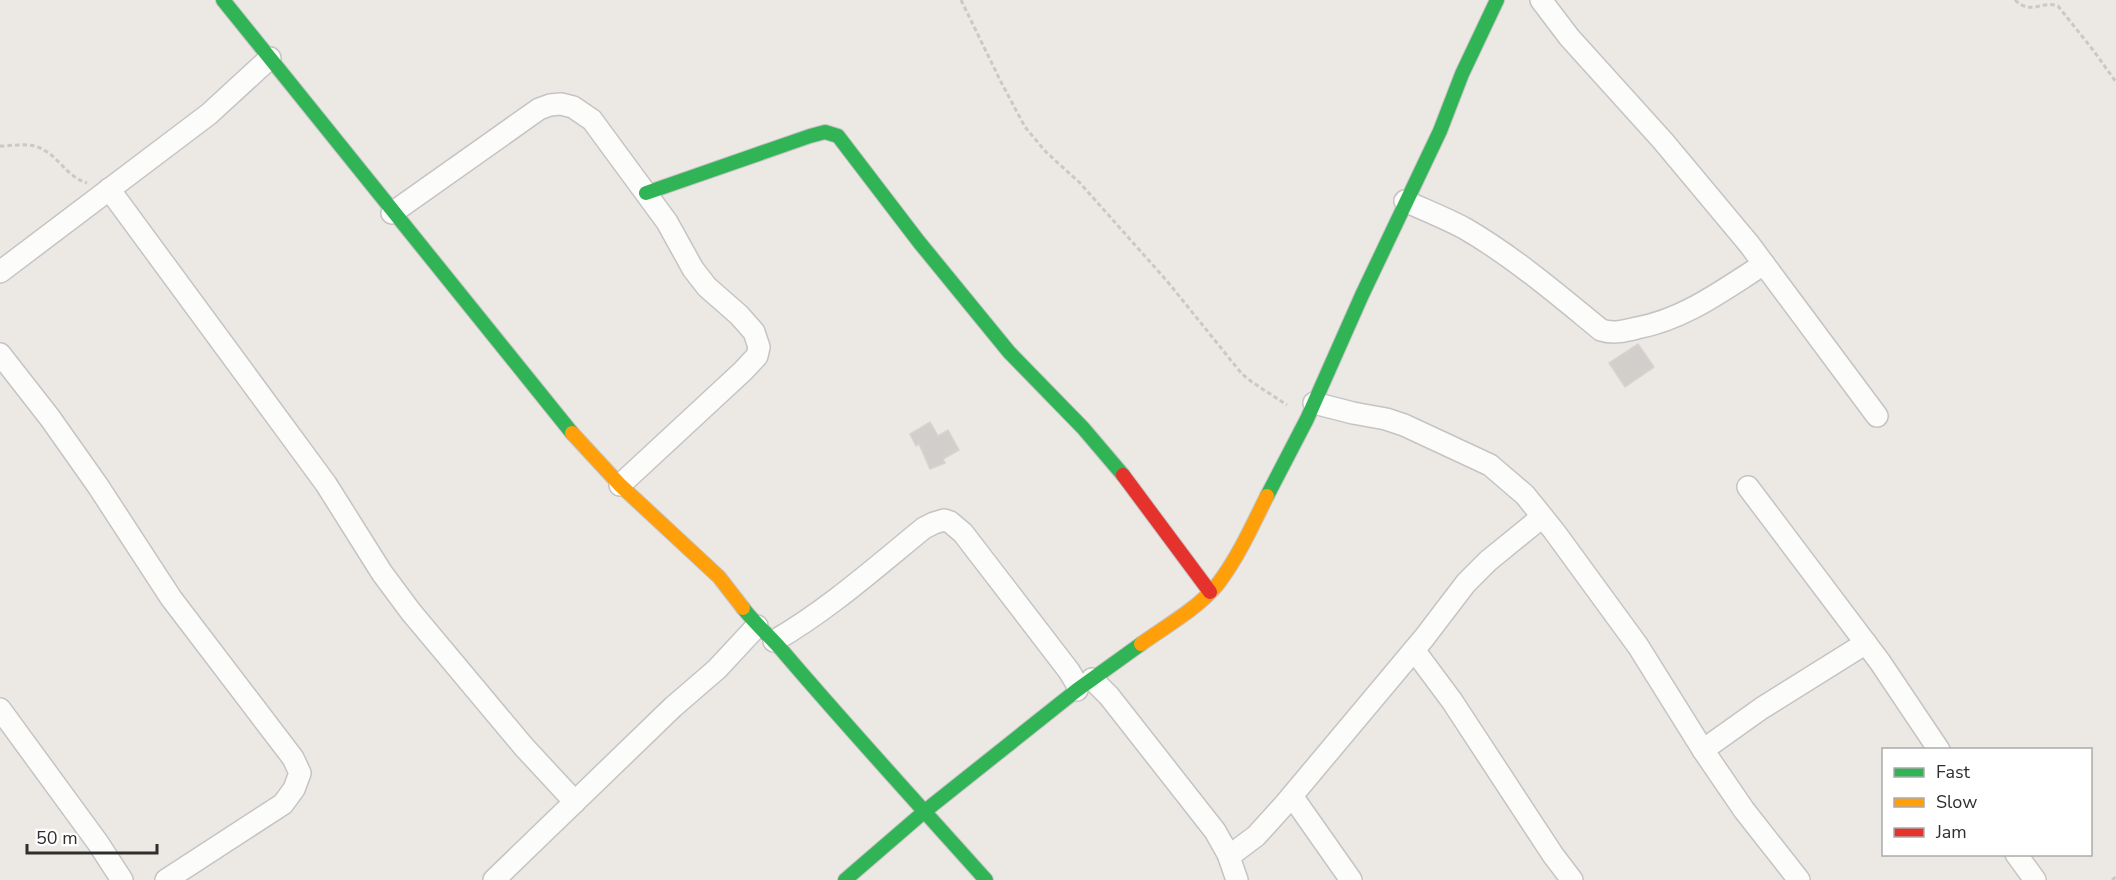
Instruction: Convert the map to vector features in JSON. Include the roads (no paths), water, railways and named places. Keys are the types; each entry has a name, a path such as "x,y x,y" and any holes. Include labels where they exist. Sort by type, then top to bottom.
{"street":[{"path":"223,0 559,419 620,485 719,577 758,626 774,641 986,880"},
{"path":"844,880 1084,684 1193,607 1210,592 1236,557 1311,411 1405,201 1440,131 1462,74 1497,0"},
{"path":"1540,0 1569,37 1663,141 1764,264 1877,416"},
{"path":"0,272 209,114 270,58"},
{"path":"392,213 539,109 561,104 573,107 592,120 666,222 693,269 707,287 739,315 754,332 759,347 757,356 743,371 620,485"},
{"path":"646,193 810,136 825,132 838,136 919,242 1009,352 1083,428 1124,476 1210,592"},
{"path":"109,189 326,484 382,573 411,612 524,747 575,802"},
{"path":"1405,201 1464,228 1512,259 1601,330 1609,332 1644,327 1689,312 1764,264"},
{"path":"0,354 71,447 171,598 293,758 300,773 294,789 283,804 166,880"},
{"path":"1311,411 1395,422 1491,465 1525,495 1638,646 1703,750 1744,810 1799,880"},
{"path":"1748,488 1866,643 1938,748"},
{"path":"1228,854 1236,851 1256,836 1292,796 1414,650 1466,583 1512,540 1542,517"},
{"path":"774,641 838,597 924,528 944,520 956,526 976,549 1078,686 1084,684 1109,696 1187,794 1215,831 1228,854 1237,880"},
{"path":"494,880 673,707 717,669 758,626"},
{"path":"1703,750 1762,708 1866,643"},
{"path":"1414,650 1458,710 1553,855 1572,880"},
{"path":"0,709 98,843 122,880"},
{"path":"1292,796 1351,880"},
{"path":"2017,856 2035,880"}]}
